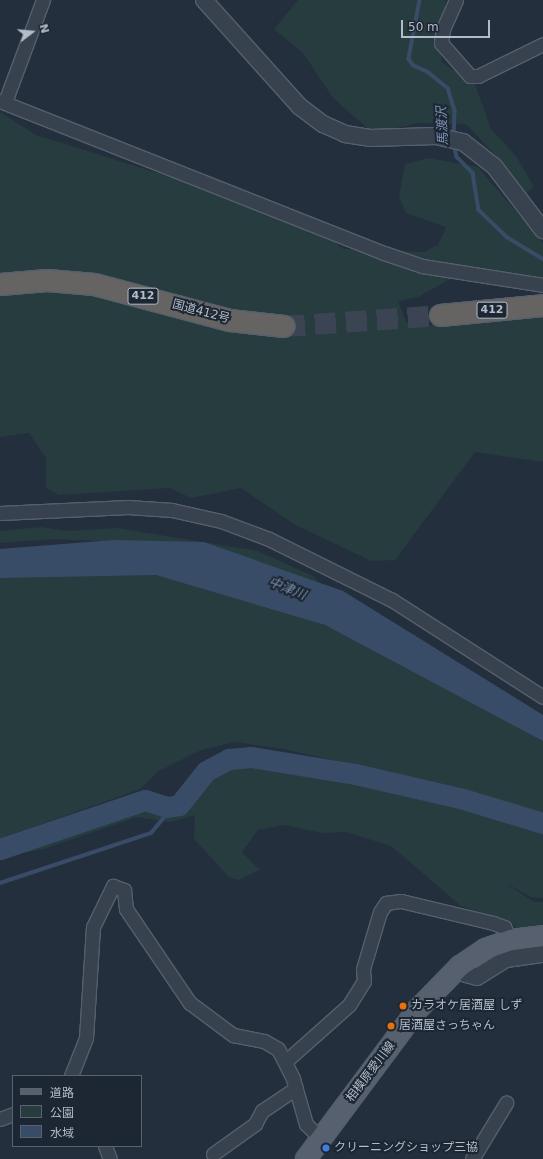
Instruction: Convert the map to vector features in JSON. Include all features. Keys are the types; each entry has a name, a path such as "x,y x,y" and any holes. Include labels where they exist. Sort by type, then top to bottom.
{"highway":[{"name":"国道412号","path":"0,284 47,280 94,284 229,320 284,326"},
{"name":"412","path":"440,315 543,305"}],"main road":[{"name":"相模原愛川線","path":"306,1159 418,1009 460,966 485,949 511,940 543,936"}],"street":[{"path":"43,0 3,102 384,253 422,266 543,285"},
{"path":"204,0 299,106 322,124 346,134 370,138 422,136 463,142 483,154 543,230"},
{"path":"456,0 443,29 441,43 470,76 478,76 543,44"},
{"path":"0,513 128,507 190,513 228,524 269,539 392,600 543,697"},
{"path":"76,1073 86,1038 93,927 113,886 124,890 126,909 190,1003 233,1035 275,1046 286,1061 296,1088 306,1124 321,1139"},
{"path":"286,1061 349,1005 364,982 363,969 381,909 386,903 401,901 493,923 504,927 511,940"},
{"path":"460,966 466,974 477,977 506,959 543,954"},
{"path":"213,1154 255,1124 262,1111 296,1088"},
{"path":"472,1159 506,1103"},
{"path":"0,1119 12,1114"},
{"path":"105,1147 110,1159"}],"green space":[{"path":"298,0 446,0 441,62 475,84 491,129 516,156 534,187 526,194 504,164 466,124 419,123 373,133 333,98 303,53 274,29"},
{"path":"0,112 36,135 308,220 343,249 424,252 438,245 446,227 406,213 399,197 405,164 428,158 478,167 543,243 543,279 452,278 418,297 398,301 406,322 420,327 476,317 528,312 543,316 543,462 475,452 395,560 371,561 294,524 241,488 191,498 170,488 59,495 46,488 46,458 29,433 0,437"},
{"path":"41,527 66,531 117,528 258,551 315,577 319,587 167,544 55,539 0,543 0,531"},
{"path":"94,569 203,580 350,635 543,741 543,815 462,788 283,749 235,742 201,750 159,771 140,789 0,839 0,577"},
{"path":"279,764 443,798 543,829 543,898 531,897 505,883 534,902 543,902 543,928 517,929 511,923 461,906 391,846 346,832 323,833 284,825 258,830 242,852 260,870 238,880 229,877 194,839 195,815 171,822 137,817 44,849 12,855 11,850 134,809 172,817 222,769"}],"water":[{"name":"中津川","path":"114,540 204,542 343,591 543,715 543,741 325,625 156,575 0,578 0,549"}],"waterway":[{"name":"馬渡沢","path":"420,0 409,59 413,65 428,72 448,88 455,111 454,135"},
{"name":"馬渡沢","path":"454,143 457,157 473,173 479,210 507,237 543,259"},
{"path":"0,849 145,800 167,807 179,805 206,771 229,759 251,757 355,774 460,798 543,823"},
{"path":"0,883 151,833 174,806"}],"tunnel":[{"path":"284,326 440,315"}],"place":[{"name":"カラオケ居酒屋 しず","path":"403,1006"},
{"name":"居酒屋さっちゃん","path":"391,1026"},
{"name":"クリーニングショップ三協","path":"326,1148"}]}
